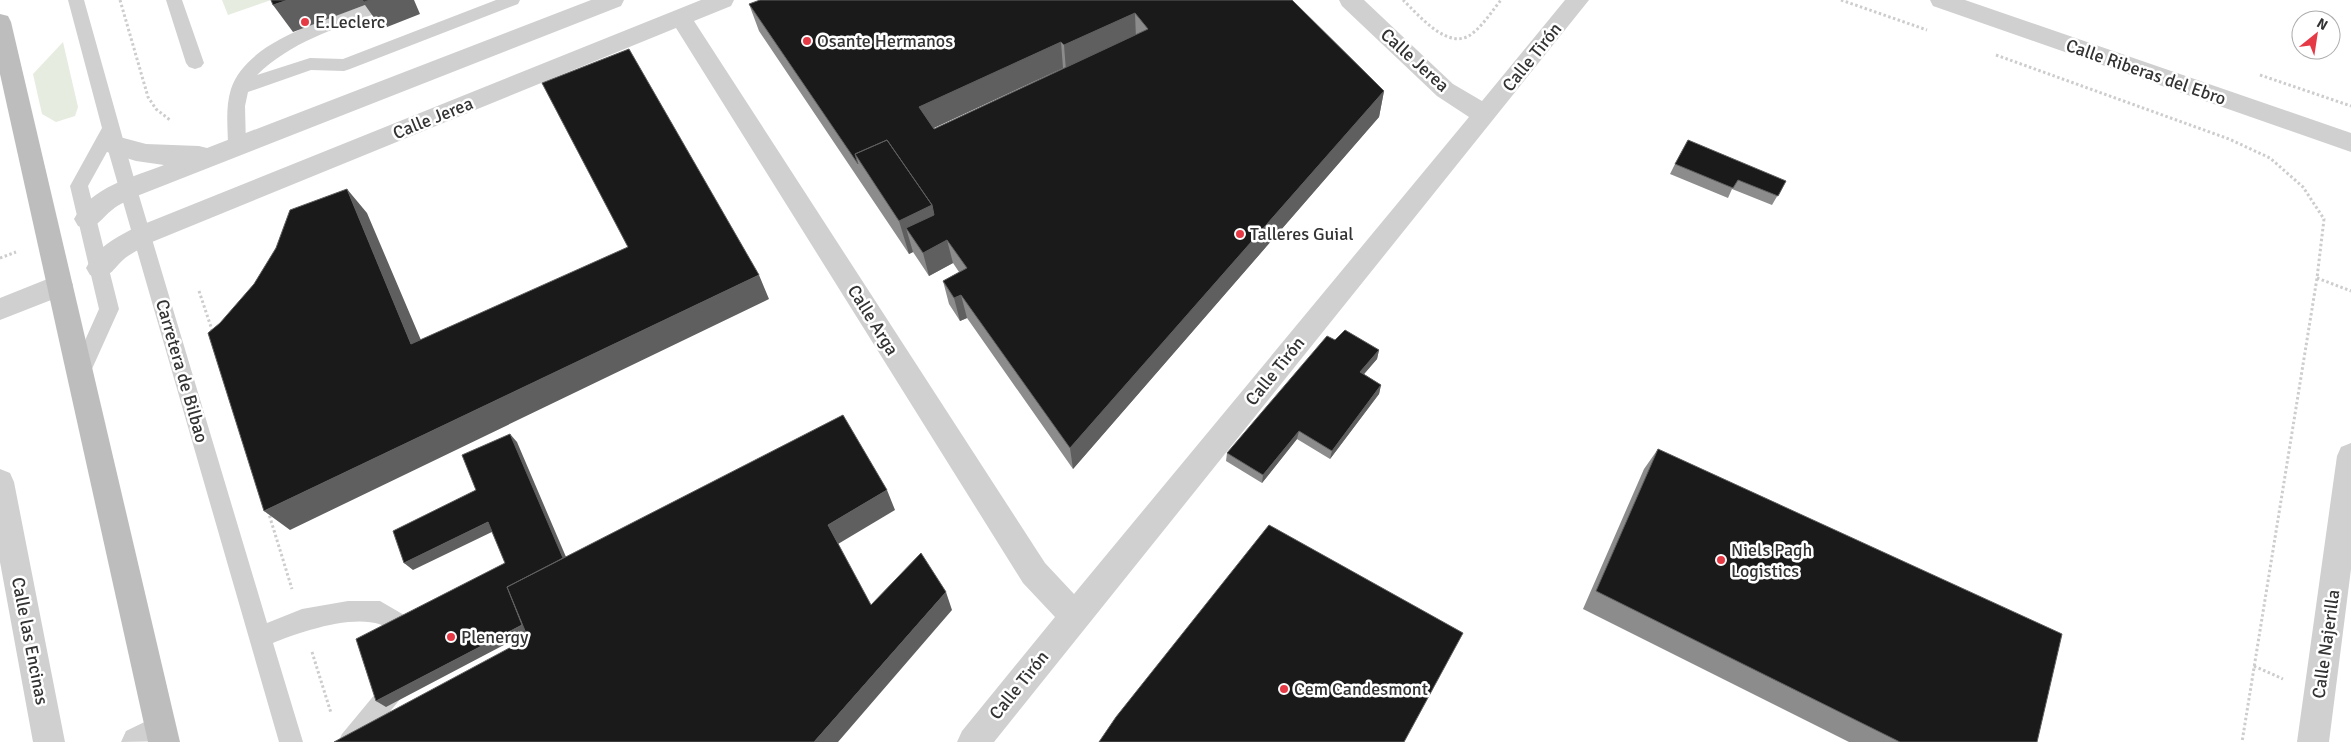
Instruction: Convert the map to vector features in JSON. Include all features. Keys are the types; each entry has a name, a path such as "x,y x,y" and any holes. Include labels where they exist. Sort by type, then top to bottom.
{"main road":[{"path":"0,22 80,374 154,738"}],"street":[{"path":"87,219 103,203 128,190 613,0"},
{"name":"Calle Jerea","path":"100,268 118,249 143,235 723,0"},
{"name":"Calle Jerea","path":"1350,0 1445,90 1485,114"},
{"name":"Calle Tirón","path":"973,742 1578,0"},
{"name":"Calle Riberas del Ebro","path":"1941,0 2351,144"},
{"name":"Calle Arga","path":"681,18 1034,573 1075,616"},
{"path":"114,137 130,152 158,156 226,151"},
{"path":"0,309 60,285"},
{"name":"Calle Najerilla","path":"2313,742 2351,456"},
{"name":"Calle las Encinas","path":"0,482 49,742"}],"lane":[{"name":"Carretera de Bilbao","path":"76,0 128,190 143,235 291,742"},
{"path":"174,0 195,63"},
{"path":"240,88 310,64 344,65 512,0"},
{"path":"226,151 240,88 246,76 258,63 277,49 303,36 371,9"},
{"path":"80,374 109,309 79,186 114,137"},
{"path":"260,636 302,620 348,612 380,612 403,627 412,649 402,679 350,742"}],"path":[{"path":"1403,0 1446,38 1464,39 1472,34 1501,0"},
{"path":"1841,0 1934,33"},
{"path":"1989,53 2229,139 2270,158 2303,187 2324,219 2317,278 2242,742"},
{"path":"2258,74 2351,106"},
{"path":"0,258 17,251"},
{"path":"2317,278 2351,291"},
{"path":"199,291 214,338"},
{"path":"268,509 276,538"}],"shaded area":[{"path":"222,0 271,0 228,15"},
{"path":"63,42 78,107 75,116 56,122 42,114 33,74"}],"building":[{"path":"271,0 288,0 273,5"},
{"path":"760,0 1292,0 1384,91 1070,448 961,295 954,298 943,281 967,268 947,240 923,253 906,228 934,215 932,205 887,140 855,154 858,164 749,4","holes":["1135,13 1148,29 934,129 919,107 1061,42 1064,45"]},
{"path":"629,49 759,275 264,511 208,333 220,323 254,284 276,248 290,210 347,189 411,344 628,247 542,83"},
{"path":"887,140 932,205 899,221 855,154"},
{"path":"1688,140 1786,181 1778,196 1738,180 1733,188 1675,164"},
{"path":"1345,330 1379,350 1360,372 1381,385 1332,451 1299,431 1263,475 1227,453 1327,336 1335,340"},
{"path":"843,415 887,490 828,525 871,605 921,553 946,592 814,742 334,742 528,638 507,587"},
{"path":"510,434 563,558 507,587 522,625 376,701 356,639 505,563 488,522 404,563 393,531 476,490 462,455"},
{"name":"Niels Pagh Logistics","path":"1658,449 2062,634 2037,742 1900,742 1596,591"},
{"path":"1269,525 1463,633 1404,742 1099,742 1116,717"}],"place":[{"name":"E.Leclerc","path":"305,22"},
{"name":"Osante Hermanos","path":"807,41"},
{"name":"Talleres Guial","path":"1240,234"},
{"name":"Niels Pagh Logistics","path":"1721,560"},
{"name":"Plenergy","path":"451,637"},
{"name":"Cem Candesmont","path":"1284,689"}]}
